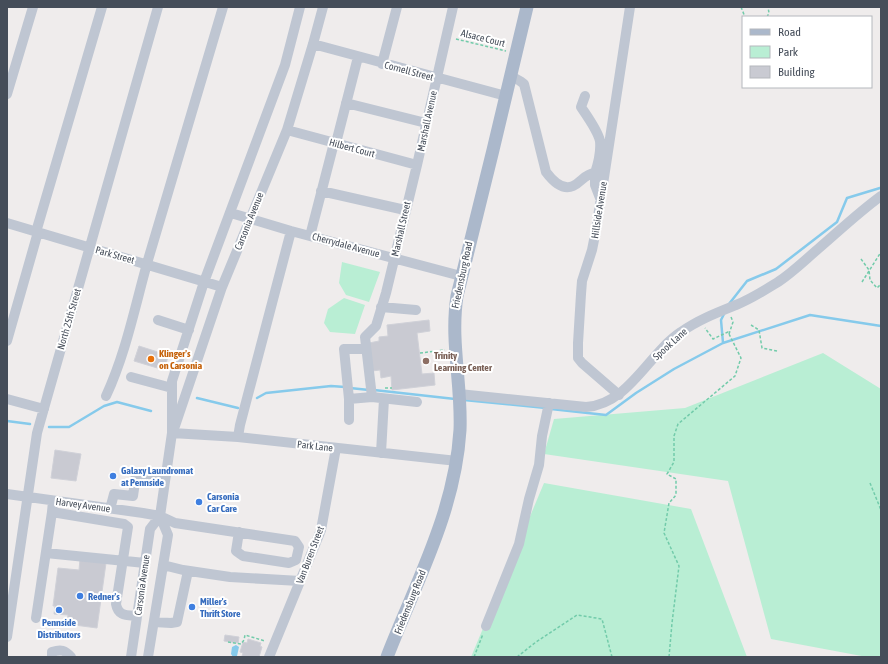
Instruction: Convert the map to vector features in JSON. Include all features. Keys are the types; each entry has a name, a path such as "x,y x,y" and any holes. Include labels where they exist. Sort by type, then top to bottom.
{"main road":[{"name":"Friedensburg Road","path":"387,657 436,539 446,509 457,461 460,429 454,313 461,276 527,7"}],"street":[{"path":"7,94 33,7"},
{"path":"7,341 102,7"},
{"name":"North 25th Street","path":"7,637 37,433 158,7"},
{"path":"106,396 130,327 147,264 223,7"},
{"name":"Carsonia Avenue","path":"131,657 150,529 160,516 172,433 172,381 204,282 285,65 300,7"},
{"name":"Carsonia Avenue","path":"172,433 222,287 287,130 323,7"},
{"path":"382,64 397,7"},
{"name":"Marshall Avenue","path":"417,165 453,7"},
{"name":"Hillside Avenue","path":"619,396 578,358 580,294 582,281 592,250 596,230 630,7"},
{"name":"Cornell Street","path":"313,44 382,64 506,96"},
{"path":"310,236 358,57"},
{"path":"511,76 524,84 546,172 551,178 557,184 565,187 573,186 589,174 595,173"},
{"path":"585,96 581,107 598,135 600,142 598,164 595,173 595,185 600,198"},
{"path":"346,103 426,123"},
{"name":"Hilbert Court","path":"287,130 417,165"},
{"name":"Marshall Street","path":"372,397 365,337 376,326 382,307 417,165"},
{"path":"321,191 405,210"},
{"name":"Spook Lane","path":"459,394 577,406 594,406 605,403 619,396 680,332 699,320 737,305 778,282 881,196"},
{"name":"Cherrydale Avenue","path":"231,213 291,231 461,276"},
{"name":"Park Street","path":"7,223 222,287"},
{"path":"238,437 291,231"},
{"path":"382,307 416,310"},
{"path":"158,320 189,330"},
{"path":"349,420 349,399 344,349 366,350"},
{"path":"131,377 172,388"},
{"path":"349,399 372,397 417,402"},
{"path":"7,399 44,410"},
{"path":"381,453 384,399"},
{"path":"486,626 519,544 529,499 539,465 542,436 549,403"},
{"name":"Park Lane","path":"172,433 238,437 457,461"},
{"name":"Van Buren Street","path":"269,657 321,530 336,448"},
{"path":"110,509 114,494 133,496 136,475 166,475"},
{"name":"Harvey Avenue","path":"7,494 160,516 175,524 209,530 239,532 295,541 299,547 296,560 290,563 242,556 236,550 239,532"},
{"path":"36,618 53,501"},
{"path":"52,512 124,524 128,527 116,604 117,610 120,613 137,616"},
{"name":"Carsonia Avenue","path":"148,657 168,535 160,516"},
{"path":"46,553 145,563"},
{"path":"163,565 188,571 230,577 300,581"},
{"path":"154,622 177,622 188,571"},
{"path":"52,657 52,652 60,649 66,651 71,657"}],"path":[{"name":"Alsace Court","path":"446,37 516,54"},
{"path":"862,282 881,252"},
{"path":"861,259 869,270 870,280 877,288 881,284"},
{"path":"670,657 672,623 679,566 664,533 669,503 676,495 676,479 667,474 674,462 674,436 678,424 735,376 741,358 728,332 713,339 699,320"},
{"path":"751,325 759,330 762,348 777,351"},
{"path":"420,353 456,349"},
{"path":"870,483 881,510"},
{"path":"517,657 536,642 577,615 602,619 612,657"},
{"path":"474,657 486,626"},
{"path":"228,642 241,644 245,635 268,642"}],"green space":[{"path":"342,262 380,272 369,302 346,295 339,283"},
{"path":"344,298 365,305 355,334 330,332 324,323 328,309"},
{"path":"823,353 881,389 881,657 867,657 771,639 728,481 544,454 554,419 685,408"},
{"path":"544,483 691,509 747,657 471,657"}],"water":[{"path":"236,645 239,647 237,656 233,657 231,654 232,647"}],"building":[{"path":"429,320 430,331 417,333 422,374 434,373 435,385 392,390 391,376 381,378 380,370 372,371 369,343 379,341 379,337 388,336 387,325"},
{"name":"Klinger's on Carsonia","path":"139,346 167,355 168,357 164,370 134,361"},
{"path":"55,450 81,454 76,481 51,478"},
{"path":"80,559 106,563 97,628 67,624 68,615 54,614 55,606 53,606 58,568 79,570"},
{"path":"225,635 239,637 238,643 224,641"},
{"path":"248,639 261,643 260,646 262,647 259,657 242,656 243,653 240,652 243,642 247,643"}],"waterway":[{"path":"729,304 747,281 776,269 837,222 847,198 880,188"},
{"path":"551,409 606,415 636,393 674,369 723,343 721,320 724,314"},
{"path":"723,343 810,315 881,326"},
{"path":"257,398 266,393 331,386 345,387"},
{"path":"350,388 369,390"},
{"path":"374,390 455,399"},
{"path":"197,398 238,408"},
{"path":"464,400 546,408"},
{"path":"49,427 69,427 104,406 117,402 151,411"},
{"path":"7,421 30,424"}],"place":[{"name":"Klinger's on Carsonia","path":"151,359"},
{"name":"Trinity Learning Center","path":"426,361"},
{"name":"Galaxy Laundromat at Pennside","path":"113,476"},
{"name":"Carsonia Car Care","path":"199,502"},
{"name":"Redner's","path":"80,596"},
{"name":"Miller's Thrift Store","path":"192,607"},
{"name":"Pennside Distributors","path":"59,610"}]}
